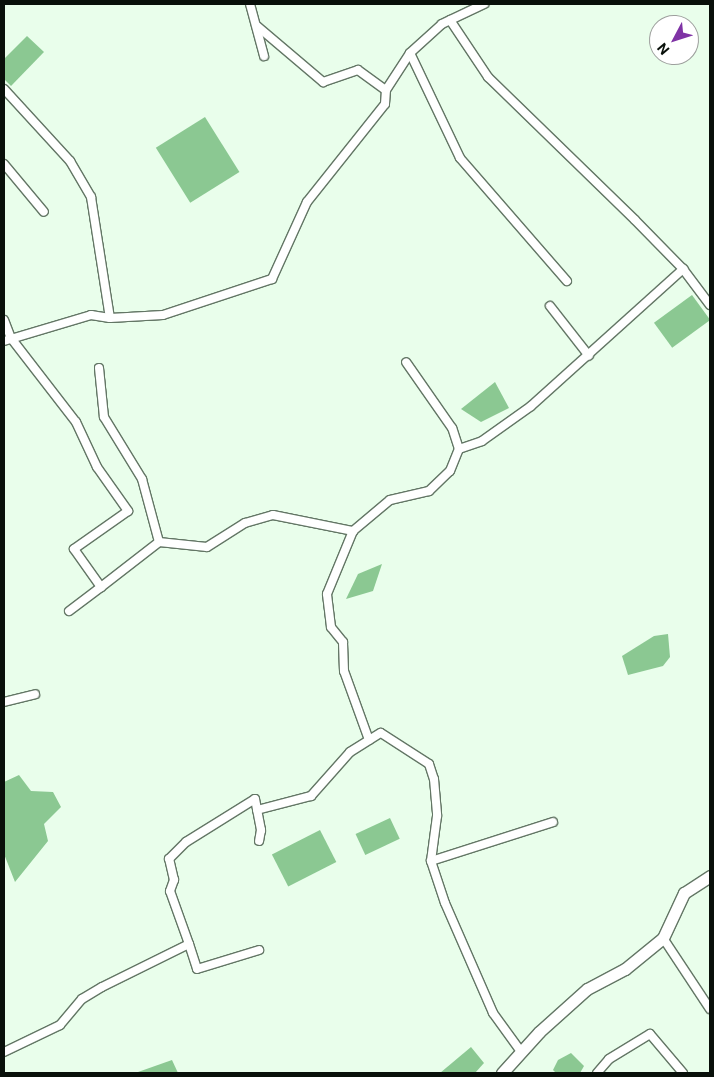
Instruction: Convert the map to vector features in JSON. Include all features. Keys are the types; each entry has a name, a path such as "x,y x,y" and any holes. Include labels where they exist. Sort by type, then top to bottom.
{"street":[{"path":"250,4 264,56"},
{"path":"8,339 91,315 110,318 163,315 272,280 307,202 385,104 386,90 410,53 450,20 484,4"},
{"path":"450,20 488,77 683,270 710,305"},
{"path":"257,26 323,82 358,70 386,90"},
{"path":"410,53 460,158 567,281"},
{"path":"4,89 70,161 91,198 110,318"},
{"path":"4,164 44,212"},
{"path":"459,449 482,441 589,356 683,270"},
{"path":"550,306 589,356"},
{"path":"4,320 8,339 76,422 98,467 128,511 74,549 101,587"},
{"path":"369,740 344,671 343,642 331,627 327,594 353,531 390,500 429,491 450,471 459,449 452,428 406,362"},
{"path":"99,368 104,417 142,479 159,542"},
{"path":"69,611 159,542 207,548 245,523 273,515 353,531"},
{"path":"4,702 35,694"},
{"path":"257,810 311,796 350,752 381,733 429,764 434,779 437,816 431,861 470,967 493,1013 522,1054"},
{"path":"259,841 261,830 255,799 186,842 169,859 174,880 170,891 197,969 259,950"},
{"path":"431,861 553,822"},
{"path":"502,1073 522,1054 539,1032 587,990 625,969 664,938 684,893 710,876"},
{"path":"664,938 710,1009"},
{"path":"4,1052 60,1025 82,999 102,987 189,944"},
{"path":"597,1073 609,1059 650,1034 684,1073"}],"shaded area":[{"path":"27,36 44,52 11,86 4,79 4,59"},
{"path":"205,117 239,172 190,203 156,148"},
{"path":"692,295 710,320 672,348 654,323"},
{"path":"495,382 509,408 481,422 461,409"},
{"path":"382,564 373,591 346,599 358,574"},
{"path":"668,634 670,657 663,666 628,675 622,656 654,636"},
{"path":"19,775 31,791 53,792 61,807 44,824 48,841 15,882 4,854 4,782"},
{"path":"390,818 400,839 365,855 356,834"},
{"path":"320,830 336,862 288,887 272,855"},
{"path":"471,1047 484,1063 475,1073 440,1073"},
{"path":"571,1053 584,1066 580,1073 556,1073 553,1070 558,1060"},
{"path":"172,1060 178,1073 138,1072"}]}
